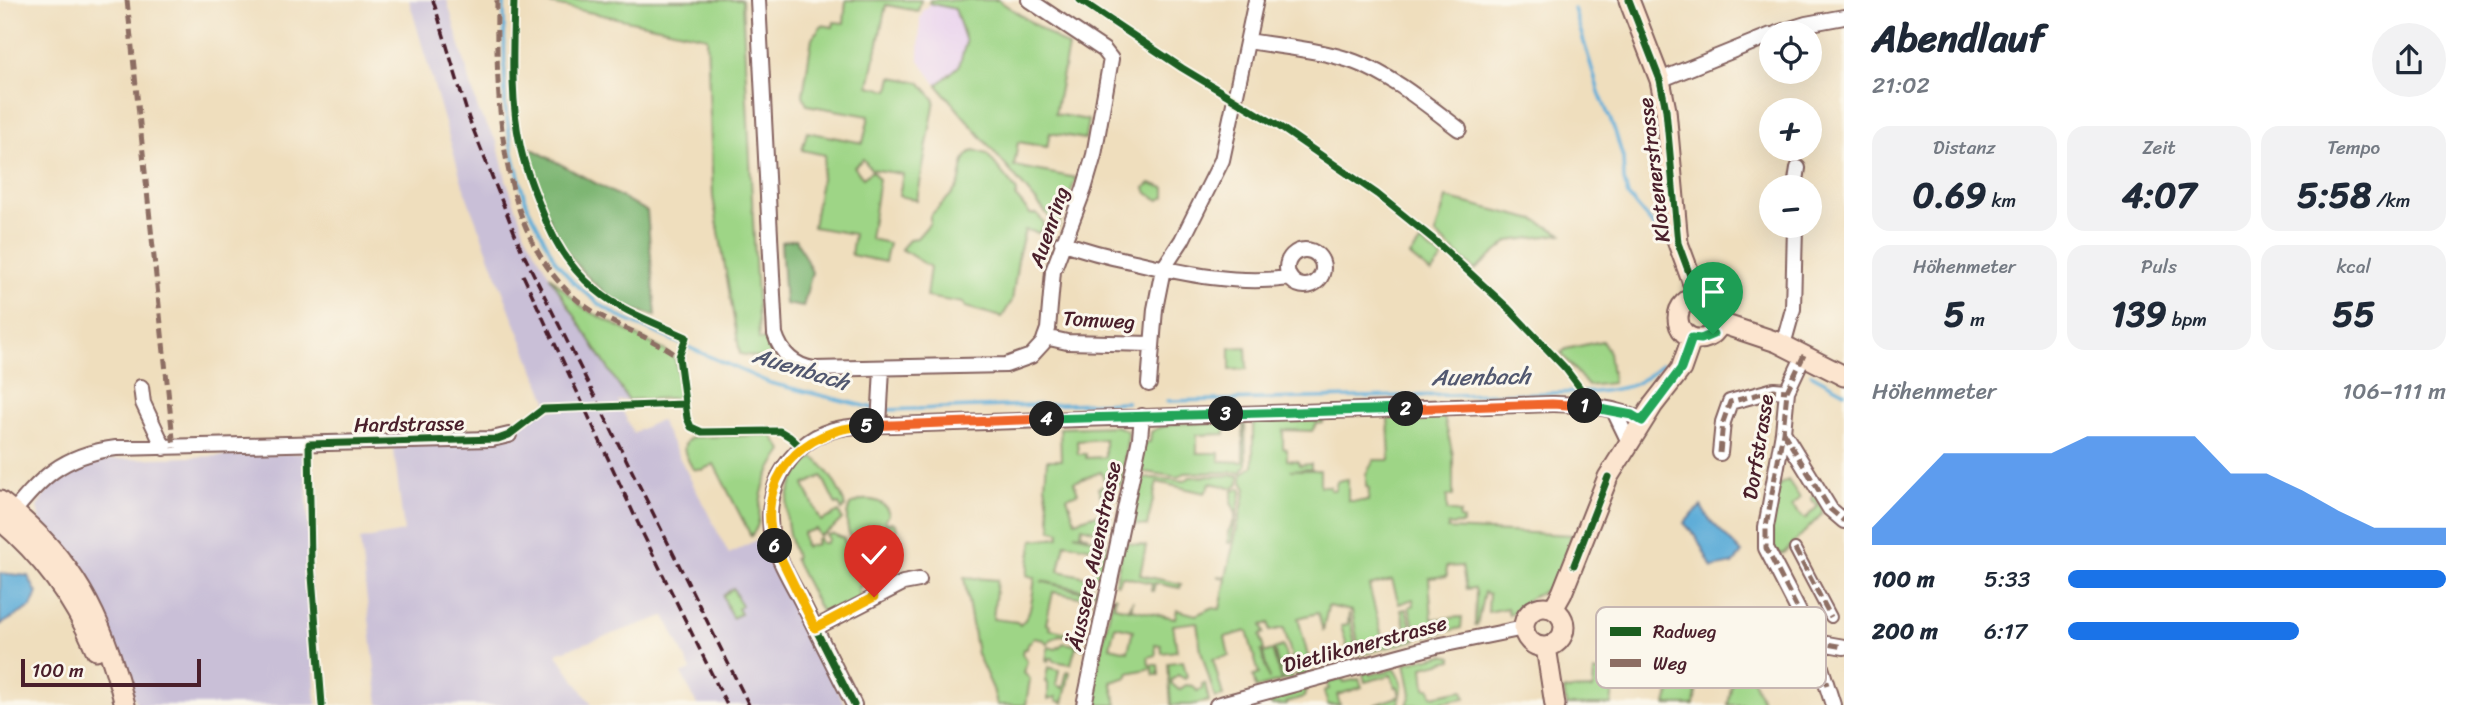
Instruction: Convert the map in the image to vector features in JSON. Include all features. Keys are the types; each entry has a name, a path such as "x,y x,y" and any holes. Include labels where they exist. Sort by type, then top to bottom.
{"main road":[{"name":"Klotenerstrasse","path":"1629,0 1660,79 1667,110 1678,243 1698,297"},
{"path":"1698,297 1715,305 1720,323 1707,338 1692,338 1682,331 1678,318 1682,306 1698,297"},
{"path":"1720,323 1755,333 1844,376"},
{"path":"1553,609 1570,574 1600,495 1642,421 1681,369 1692,338"},
{"path":"4,514 71,600 99,657 112,705"},
{"path":"4,514 58,555 83,591 108,646 125,705"},
{"path":"1542,607 1553,609 1562,618 1563,631 1557,642 1546,647 1531,642 1524,622 1531,612 1542,607"},
{"path":"1546,647 1555,705"}],"street":[{"path":"758,0 777,340 785,353 804,367 814,369 1012,364 1031,356 1045,337"},
{"name":"Auenring","path":"1029,0 1104,50 1111,59 1094,155 1053,271 1051,321 1045,337"},
{"path":"1149,384 1155,309 1163,269 1188,229 1222,160 1256,0"},
{"path":"1822,21 1844,18"},
{"path":"1249,41 1355,62 1411,93 1459,129"},
{"path":"1660,79 1759,41"},
{"path":"1797,175 1798,168"},
{"path":"1783,345 1793,309 1795,238"},
{"path":"1062,242 1084,251 1191,274 1261,282 1289,278"},
{"name":"Tomweg","path":"1045,337 1067,342 1152,344"},
{"name":"Dorfstrasse","path":"1797,607 1766,548 1766,527 1783,432 1787,391 1804,355"},
{"path":"879,414 882,368"},
{"path":"141,387 143,403 164,448"},
{"path":"1720,453 1723,422 1730,402 1774,390 1787,391"},
{"path":"854,705 773,541 770,513 775,487 786,465 809,442 879,414 1142,416 1552,404 1581,405 1614,411 1632,415 1642,421"},
{"path":"1614,411 1629,442"},
{"name":"Äussere Auenstrasse","path":"1084,705 1140,438 1142,416"},
{"path":"1783,432 1830,509 1844,521"},
{"name":"Hardstrasse","path":"4,514 54,469 91,452 116,448 492,439 509,435"},
{"path":"1795,549 1826,607"},
{"path":"815,628 902,583 919,580"},
{"path":"1826,608 1831,617"},
{"name":"Dietlikonerstrasse","path":"1217,705 1436,646 1524,628"},
{"path":"1826,644 1844,647"},
{"path":"1826,682 1833,705"}],"shaded area":[{"path":"409,0 447,0 479,113 497,142 506,179 525,233 563,299 628,400 618,401 633,433 660,420 729,554 762,537 845,705 697,705 682,674 691,670 665,616 556,653 592,705 379,705 360,540 404,532 393,442 513,432 540,410 568,408 565,403 548,403 513,318 465,192"},
{"path":"929,3 955,9 966,41 959,66 937,85 919,60 920,19"},
{"path":"305,453 316,705 137,705 105,621 41,525 37,507 52,483 73,468 100,460"}],"green space":[{"path":"531,0 742,0 759,339 770,340 774,360 740,354 713,197 707,37"},
{"path":"846,0 921,0 918,11 886,5 869,86 889,90 892,77 920,82 935,100 917,200 899,196 903,174 871,169 863,159 854,167 863,178 872,171 879,179 870,239 889,243 885,262 851,255 854,234 813,227 825,155 802,150 807,132 863,143 869,116 807,105 803,95 812,38 822,25 833,27 834,22 844,23"},
{"path":"930,0 998,0 1068,47 1055,114 1088,120 1085,139 1050,133 1047,147 1018,142 1014,166 1076,178 1058,227 937,85 959,66 966,42 955,9 929,3"},
{"path":"525,145 647,211 656,316 615,302 587,277 574,261 552,225 536,186"},
{"path":"974,150 987,154 1017,191 1016,197 1030,214 1037,214 1044,223 1040,233 1025,230 1012,301 1002,317 965,307 963,303 926,297 930,267 901,249 910,239 917,238 930,223 930,216 958,186 964,161"},
{"path":"1150,183 1165,188 1165,197 1159,200 1147,193 1145,188"},
{"path":"1446,198 1535,220 1562,234 1509,241 1475,270 1435,234"},
{"path":"796,239 812,272 803,307 785,304 781,242"},
{"path":"1421,242 1442,259 1431,273 1410,256"},
{"path":"549,275 583,308 666,351 676,360 680,392 677,398 628,400"},
{"path":"1602,341 1609,352 1613,383 1588,386 1561,353 1566,349"},
{"path":"1246,347 1247,369 1230,370 1230,348"},
{"path":"1444,417 1453,455 1453,496 1447,496 1447,511 1460,513 1459,519 1463,520 1463,524 1448,525 1448,529 1572,535 1559,572 1549,588 1509,615 1507,608 1488,612 1489,594 1484,592 1475,625 1476,591 1474,588 1466,589 1462,566 1446,567 1447,576 1429,578 1432,619 1462,617 1461,628 1417,638 1409,607 1414,605 1413,599 1399,604 1392,580 1369,586 1383,640 1407,634 1401,610 1406,609 1415,640 1360,655 1352,611 1328,606 1323,631 1318,613 1298,618 1311,668 1306,675 1297,677 1284,628 1270,631 1269,623 1262,625 1264,633 1260,635 1264,650 1261,651 1269,679 1263,653 1272,650 1281,681 1256,688 1253,676 1259,674 1247,631 1225,637 1229,656 1213,659 1223,696 1215,698 1201,651 1197,622 1173,625 1177,651 1162,653 1161,645 1155,644 1156,655 1148,657 1149,665 1158,665 1159,675 1154,675 1152,668 1128,673 1128,677 1111,682 1117,705 1090,705 1113,596 1116,597 1114,606 1129,609 1133,600 1131,609 1175,618 1177,610 1196,615 1211,608 1220,609 1226,579 1217,576 1226,577 1246,489 1242,474 1253,466 1253,424 1260,421 1323,420 1323,423 1316,424 1312,431 1283,430 1283,448 1287,449 1287,460 1298,461 1299,465 1311,464 1311,469 1290,470 1320,470 1320,486 1330,486 1330,490 1335,490 1337,481 1348,479 1348,501 1368,501 1366,474 1374,460 1390,460 1388,418","holes":["1115,626 1133,630 1128,651 1110,647"]},
{"path":"1243,422 1246,466 1241,472 1184,473 1179,477 1137,471 1144,443 1150,442 1151,432 1167,425 1186,423 1225,423 1225,434 1197,435 1197,453 1219,453 1219,461 1243,462"},
{"path":"1116,426 1126,430 1128,435 1121,485 1100,495 1098,488 1106,485 1101,472 1074,482 1078,493 1067,497 1075,521 1110,510 1108,527 1103,527 1100,532 1082,527 1081,533 1088,536 1074,534 1098,540 1106,539 1107,552 1102,578 1093,575 1098,549 1065,543 1059,571 1092,578 1090,587 1099,590 1099,593 1041,581 1091,594 1089,612 1083,610 1085,598 1053,592 1046,624 1050,625 1049,629 1085,636 1059,635 1049,641 1048,645 1044,640 1034,638 1027,649 1023,649 1022,654 1027,661 1024,673 1030,679 1026,705 997,705 993,689 977,654 964,577 997,580 993,619 1017,622 1020,625 1024,620 1031,603 1035,578 1027,575 1033,540 1059,537 1060,532 1052,530 1045,485 1047,460 1061,460 1060,428","holes":["1105,439 1105,457 1086,458 1086,454 1078,454 1077,441"]},
{"path":"772,435 783,451 766,479 758,523 751,536 714,464 702,470 693,469 684,447 693,437"},
{"path":"813,457 833,480 845,507 842,510 839,504 836,505 822,476 804,485 821,521 839,512 842,519 831,530 819,536 816,529 803,533 805,547 817,544 816,540 819,538 821,543 826,543 829,539 826,535 833,534 843,538 854,560 853,564 846,568 848,572 855,567 865,584 858,588 860,597 824,617 794,559 796,557 787,517 789,492 794,480"},
{"path":"1239,475 1239,483 1234,488 1210,483 1205,493 1157,482 1147,526 1128,523 1137,479 1185,481 1190,477"},
{"path":"1788,480 1800,498 1792,506 1805,519 1818,506 1811,499 1814,492 1822,514 1784,553 1778,554 1774,551 1771,529 1779,485"},
{"path":"1242,489 1231,543 1228,543 1228,532 1235,519 1235,510 1231,503 1233,491"},
{"path":"862,500 882,504 889,515 885,520 887,524 892,522 896,525 899,558 887,552 867,560 872,568 885,561 892,566 889,572 872,580 852,544 847,524 850,505"},
{"path":"1124,542 1146,546 1140,575 1181,584 1180,588 1155,583 1151,591 1152,583 1121,576 1118,584 1115,583"},
{"path":"733,588 741,606 738,608 741,614 732,618 723,596"},
{"path":"1349,613 1357,655 1353,646 1348,650 1341,626 1348,624"},
{"path":"1064,643 1084,646 1084,649 1076,646 1071,664 1053,661 1053,658 1046,661 1048,647 1056,649"},
{"path":"1283,646 1292,678 1282,680 1274,649"},
{"path":"1444,655 1452,657 1452,660 1423,667 1425,688 1430,688 1432,696 1463,690 1465,698 1425,705 1407,705 1411,694 1405,663"},
{"path":"1183,661 1187,677 1185,679 1178,675 1172,680 1172,684 1179,690 1186,685 1193,686 1197,691 1202,689 1202,684 1205,683 1209,701 1171,705 1168,663"},
{"path":"1048,667 1059,670 1056,685 1063,688 1067,671 1070,672 1063,703 1056,700 1056,697 1048,699 1048,683 1045,682"},
{"path":"1395,669 1402,683 1399,705 1374,705 1400,696 1398,687 1395,687 1391,675 1365,682 1363,673 1369,672 1370,675"},
{"path":"1596,672 1596,688 1613,688 1611,705 1566,705 1564,690 1593,689"},
{"path":"1343,679 1344,682 1359,679 1362,687 1337,695 1340,705 1328,705 1324,691 1329,689 1327,683"},
{"path":"1308,688 1304,697 1287,702 1287,705 1271,705 1269,698"},
{"path":"1671,688 1697,688 1694,705 1666,705"},
{"path":"1731,688 1757,688 1764,705 1728,705"}],"water":[{"path":"1701,506 1708,518 1742,553 1733,564 1712,568 1696,536 1684,523"},
{"path":"0,573 28,576 37,593 31,607 0,625"}],"waterway":[{"name":"Auenbach","path":"504,0 505,105 512,150 526,203 555,260 573,282 599,304 624,319 770,383 877,409"},
{"path":"1574,9 1599,92 1623,158 1628,196 1664,238"},
{"name":"Auenbach","path":"1167,401 1595,392 1632,385 1646,378 1662,364"},
{"path":"1811,374 1844,392"},
{"name":"Auenbach","path":"885,410 1127,402"}],"railway":[{"path":"433,0 469,119 521,249 749,705"},
{"path":"523,275 644,536 727,705"}],"marked path":[{"path":"127,0 174,448"},
{"path":"497,0 498,79 507,163 517,204 532,241 553,275 581,303 679,357"},
{"path":"1797,607 1766,548 1766,527 1783,432 1787,391 1804,355"},
{"path":"1720,453 1723,422 1730,402 1774,390 1787,391"},
{"path":"1783,432 1830,509 1844,521"},
{"path":"1795,549 1826,607"},
{"path":"1826,608 1831,617"},
{"path":"1826,644 1844,647"}],"cycle path":[{"path":"514,0 513,73 517,127 526,168 550,230 570,262 586,281 606,298 686,337 679,357 687,418 691,427 702,432 780,431 801,447 782,473 772,501 775,545 854,705"},
{"path":"1080,0 1182,68 1280,127 1377,194 1433,239 1507,307 1565,368 1590,401"},
{"path":"1629,0 1660,80 1666,110 1678,243 1698,297"},
{"path":"322,705 311,563 309,444 498,439 509,435 543,409 684,404"},
{"path":"1574,565 1608,477"}],"route":[{"path":"874,597 815,628 773,541 771,499 780,475 802,447 835,430 862,426 985,421 1552,404 1589,406 1632,415 1642,421 1681,369 1692,338 1707,338 1713,334"}]}
